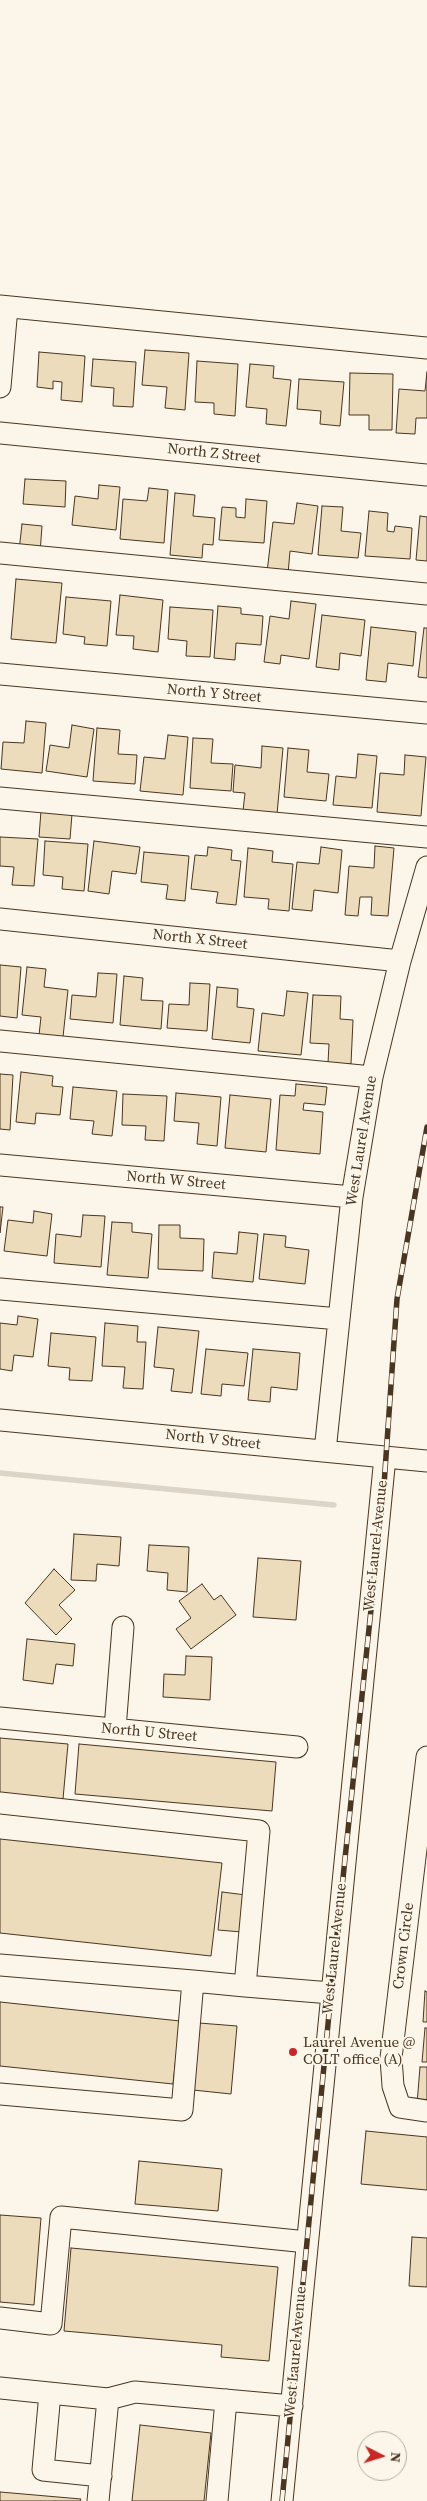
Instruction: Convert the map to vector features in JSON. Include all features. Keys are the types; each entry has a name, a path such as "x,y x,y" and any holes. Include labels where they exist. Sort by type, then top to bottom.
{"street":[{"path":"0,387 4,306 427,348"},
{"name":"North Z Street","path":"0,433 427,475"},
{"path":"0,553 427,594"},
{"name":"North Y Street","path":"0,674 427,713"},
{"path":"0,798 427,838"},
{"name":"West Laurel Avenue","path":"325,1451 352,1197 372,1077 400,960 427,867"},
{"name":"North X Street","path":"0,919 400,960"},
{"path":"0,1041 372,1077"},
{"name":"North W Street","path":"0,1165 352,1197"},
{"path":"0,1289 339,1319"},
{"name":"North V Street","path":"0,1420 427,1461"},
{"name":"West Laurel Avenue","path":"282,2501 385,1457"},
{"path":"115,1729 124,1627"},
{"name":"North U Street","path":"0,1718 297,1747"},
{"name":"Crown Circle","path":"427,1757 421,1854 391,2058 393,2086 400,2107 427,2111"},
{"path":"0,1803 259,1831 244,1986"},
{"path":"0,1964 331,1993"},
{"path":"0,2094 182,2110 193,1981"},
{"path":"0,2318 51,2324 61,2217 307,2242"},
{"path":"0,2388 108,2399 135,2392 292,2406"},
{"path":"50,2393 43,2470 101,2476"},
{"path":"98,2501 108,2399"},
{"path":"217,2501 226,2400"}],"building":[{"path":"145,350 189,353 185,410 165,408 167,387 142,385"},
{"path":"39,352 85,356 82,402 61,400 62,382 53,381 53,389 37,387"},
{"path":"93,359 136,362 133,407 113,406 114,388 91,386"},
{"path":"197,361 238,364 235,416 214,414 214,403 195,402"},
{"path":"250,364 274,366 273,378 291,380 286,426 266,424 267,409 246,407"},
{"path":"427,372 427,418 416,418 415,434 396,433 399,389 425,391"},
{"path":"350,373 393,374 392,430 369,430 369,415 349,415"},
{"path":"299,379 344,382 340,426 320,424 321,411 297,409"},
{"path":"25,479 66,481 65,507 23,504"},
{"path":"99,485 120,487 116,530 72,525 75,496 98,499"},
{"path":"149,488 168,490 164,543 120,539 123,499 147,501"},
{"path":"175,493 195,495 193,516 215,518 213,545 203,544 202,558 170,555"},
{"path":"246,499 267,501 264,543 219,540 222,507 236,508 236,517 245,518"},
{"path":"297,503 318,506 312,554 290,551 288,574 267,572 273,522 294,524"},
{"path":"322,506 343,507 341,531 361,533 358,558 318,555"},
{"path":"369,511 388,513 387,531 394,532 395,526 412,528 410,559 365,556"},
{"path":"420,516 427,517 427,561 416,560"},
{"path":"22,524 42,526 40,553 19,551"},
{"path":"16,579 62,583 56,643 11,639"},
{"path":"120,595 163,600 158,652 133,649 134,636 116,635"},
{"path":"66,597 111,601 107,646 84,644 85,637 63,634"},
{"path":"291,601 316,604 309,659 281,655 280,664 264,662 270,616 289,619"},
{"path":"218,606 241,608 241,614 263,616 261,645 236,643 235,660 214,658"},
{"path":"170,607 213,610 210,657 186,656 187,641 168,639"},
{"path":"322,615 365,620 361,656 340,653 339,670 316,667"},
{"path":"371,627 416,632 413,666 388,663 386,682 366,680"},
{"path":"424,628 427,628 427,678 418,677"},
{"path":"26,721 46,723 42,773 1,769 3,742 24,743"},
{"path":"72,725 94,729 87,777 46,771 50,745 69,748"},
{"path":"97,728 120,730 118,754 137,755 135,784 93,781"},
{"path":"168,735 188,737 183,795 140,791 144,757 165,759"},
{"path":"193,738 213,739 211,763 233,764 231,791 190,788"},
{"path":"262,746 283,748 277,814 243,811 245,793 233,792 235,765 261,768"},
{"path":"288,748 309,750 307,772 329,774 326,801 284,797"},
{"path":"358,754 377,756 372,808 333,805 336,776 356,778"},
{"path":"405,755 426,757 421,816 377,812 380,773 404,775"},
{"path":"41,811 72,814 70,839 39,837"},
{"path":"0,837 38,839 34,886 12,885 14,867 0,866"},
{"path":"45,841 88,844 84,891 62,889 63,877 43,875"},
{"path":"94,841 140,847 136,874 112,871 109,894 88,891"},
{"path":"375,846 394,848 388,916 371,915 372,897 360,897 358,916 345,915 349,866 374,868"},
{"path":"208,847 232,850 231,860 241,861 236,905 216,903 218,892 191,889 195,855 207,856"},
{"path":"321,847 342,850 338,893 314,890 312,911 292,909 297,862 319,864"},
{"path":"248,848 273,851 272,862 293,864 289,911 268,909 269,899 244,897"},
{"path":"144,852 189,856 185,901 166,899 168,885 141,882"},
{"path":"0,965 21,967 17,1018 0,1016"},
{"path":"27,967 46,969 44,987 68,990 63,1037 39,1035 41,1017 22,1015"},
{"path":"98,973 117,974 113,1023 70,1019 72,995 96,997"},
{"path":"124,976 143,978 141,1000 163,1001 161,1029 120,1025"},
{"path":"190,983 210,984 207,1031 167,1028 169,1004 189,1005"},
{"path":"217,987 238,989 237,1007 254,1009 250,1043 212,1039"},
{"path":"287,991 308,993 301,1055 258,1051 262,1013 284,1016"},
{"path":"313,995 341,996 340,1019 353,1020 351,1064 328,1063 329,1044 310,1043"},
{"path":"21,1072 53,1076 52,1086 63,1087 60,1115 36,1113 35,1124 16,1122"},
{"path":"0,1074 13,1075 10,1130 0,1129"},
{"path":"296,1084 327,1087 325,1105 304,1103 303,1110 323,1112 320,1154 276,1150 280,1095 295,1096"},
{"path":"73,1087 117,1091 112,1136 92,1134 94,1121 70,1119"},
{"path":"176,1093 221,1097 217,1146 197,1144 199,1123 174,1121"},
{"path":"123,1094 167,1096 164,1141 145,1140 146,1126 122,1125"},
{"path":"230,1095 271,1099 266,1152 225,1148"},
{"path":"0,1207 3,1207 0,1233"},
{"path":"34,1211 52,1214 47,1256 4,1251 8,1220 33,1223"},
{"path":"83,1215 105,1216 101,1267 54,1263 56,1234 81,1237"},
{"path":"112,1222 132,1223 132,1232 152,1234 148,1278 107,1275"},
{"path":"159,1225 180,1225 180,1238 204,1239 203,1271 158,1269"},
{"path":"239,1232 258,1234 253,1282 212,1278 214,1252 237,1254"},
{"path":"264,1234 286,1236 285,1247 309,1250 305,1284 259,1279"},
{"path":"18,1316 38,1319 33,1357 14,1355 12,1371 0,1369 0,1323 17,1325"},
{"path":"105,1323 138,1326 137,1342 146,1342 143,1389 123,1388 125,1367 102,1366"},
{"path":"158,1327 199,1331 192,1393 171,1391 174,1369 154,1367"},
{"path":"51,1333 96,1337 92,1381 69,1380 70,1368 48,1366"},
{"path":"206,1349 248,1353 244,1386 222,1384 221,1396 201,1394"},
{"path":"253,1349 300,1353 297,1390 271,1387 270,1402 248,1400"},
{"path":"74,1534 121,1537 119,1566 97,1564 96,1581 71,1580"},
{"path":"149,1545 189,1547 187,1592 167,1590 168,1573 147,1571"},
{"path":"258,1558 301,1561 296,1620 253,1617"},
{"path":"54,1569 75,1590 59,1605 72,1619 56,1635 25,1603"},
{"path":"202,1584 214,1600 221,1595 236,1615 191,1649 176,1629 191,1618 179,1601"},
{"path":"27,1639 75,1644 73,1666 56,1664 53,1684 23,1680"},
{"path":"186,1656 212,1657 210,1700 163,1697 164,1674 185,1675"},
{"path":"0,1738 68,1744 63,1799 0,1794"},
{"path":"79,1744 276,1762 272,1811 75,1794"},
{"path":"0,1839 222,1863 211,1956 0,1933"},
{"path":"222,1892 246,1895 242,1932 218,1930"},
{"path":"425,1991 427,1992 427,2022 423,2022"},
{"path":"0,2002 180,2021 173,2084 0,2066"},
{"path":"199,2023 237,2026 231,2094 193,2090"},
{"path":"425,2028 427,2028 427,2062 422,2062"},
{"path":"420,2067 427,2067 427,2105 417,2104"},
{"path":"366,2131 427,2137 427,2190 361,2184"},
{"path":"139,2161 222,2169 218,2211 135,2204"},
{"path":"0,2215 41,2218 34,2305 0,2302"},
{"path":"412,2237 427,2238 427,2287 409,2286"},
{"path":"71,2248 278,2267 269,2361 221,2357 222,2345 64,2331"},
{"path":"140,2425 211,2433 204,2501 132,2501"},
{"path":"0,2492 81,2499 80,2501 0,2501"}],"waterway":[{"path":"0,1473 334,1505"}],"railway":[{"path":"282,2501 331,1993 384,1485 397,1299 427,1127"}],"place":[{"name":"Laurel Avenue @ COLT office (A)","path":"293,2052"}]}
